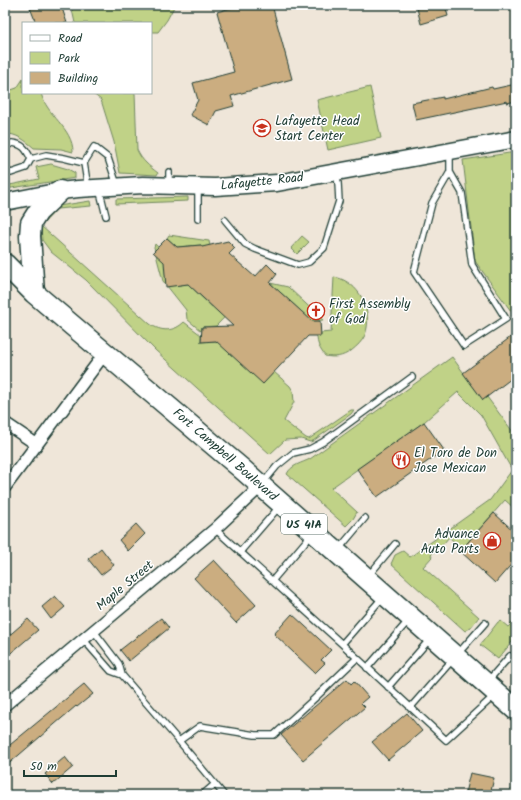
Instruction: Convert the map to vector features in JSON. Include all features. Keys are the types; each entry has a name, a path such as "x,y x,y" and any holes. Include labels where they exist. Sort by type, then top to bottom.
{"highway":[{"path":"34,293 30,236 31,223 38,212 60,191"},
{"name":"Fort Campbell Boulevard","path":"5,264 34,293 281,504 516,710"}],"main road":[{"name":"Lafayette Road","path":"5,202 60,191 143,185 169,179 198,186 214,187 277,183 516,139"}],"street":[{"path":"5,487 105,353"},
{"path":"5,422 36,444"},
{"name":"Maple Street","path":"5,704 215,529 260,486"}],"lane":[{"path":"5,147 12,143 20,144 25,148 31,159"},
{"path":"84,163 94,147 108,158 117,187"},
{"path":"450,152 450,172 462,193 472,265 506,319 464,346 414,272 432,203 450,172"},
{"path":"5,170 10,173 26,168 31,159 46,155 84,163"},
{"path":"84,163 106,216"},
{"path":"225,220 245,244 255,250 298,265 309,262 324,248 339,201 336,172"},
{"path":"198,186 198,219"},
{"path":"260,486 277,466 293,453 310,449 323,442 412,377"},
{"path":"240,552 281,504"},
{"path":"336,552 365,518"},
{"path":"215,529 446,740 491,689 510,656"},
{"path":"272,581 313,532"},
{"path":"366,578 395,544"},
{"path":"342,644 385,595"},
{"path":"367,668 411,618"},
{"path":"410,708 485,623"},
{"path":"93,630 119,664 122,675 224,795"},
{"path":"388,687 432,637"},
{"path":"83,638 111,671 122,675"},
{"path":"179,741 200,726 255,735 274,735 357,658"},
{"path":"202,795 215,784"}],"green space":[{"path":"71,5 175,5 167,20 158,32 152,32 152,22 75,22"},
{"path":"22,80 22,94 41,94 48,108 69,136 72,143 73,152 61,149 34,148 17,136 5,134 5,94 8,91 17,88"},
{"path":"370,87 381,138 328,150 317,100"},
{"path":"93,94 135,94 137,150 143,160 158,173 157,175 120,173 114,142 101,100"},
{"path":"516,152 516,318 475,261 463,160"},
{"path":"51,164 68,169 75,173 75,178 5,189 5,186 39,179 36,167"},
{"path":"188,197 188,201 116,204 116,199"},
{"path":"90,201 91,206 57,209 41,226 150,324 154,327 167,330 176,328 184,322 201,335 201,342 216,341 274,372 290,386 293,391 294,402 284,421 306,438 309,439 351,410 354,410 351,414 313,441 310,442 301,439 285,440 270,454 155,350 86,280 51,252 42,240 41,227 36,227 58,206"},
{"path":"169,235 209,241 210,246 202,248 201,245 177,247 167,238"},
{"path":"302,236 309,242 297,254 291,248"},
{"path":"155,244 159,248 163,258 166,269 167,286 188,284 212,307 234,283 247,294 216,326 202,327 201,331 187,319 186,310 163,281 154,247"},
{"path":"334,277 351,284 362,298 366,307 367,326 365,335 361,342 351,351 345,355 332,357 325,356 319,346 317,336 321,333 331,332"},
{"path":"270,283 288,287 323,320 312,321"},
{"path":"452,357 483,399 487,397 516,436 516,510 505,500 462,549 449,537 439,549 437,548 431,555 432,557 423,567 479,617 470,628 465,631 391,564 395,555 403,551 410,557 490,500 512,470 481,415 458,392 424,422 331,488 357,512 346,526 287,474 291,468 310,459"},
{"path":"516,619 516,637 498,659 480,645 498,622 501,621 508,627"}],"building":[{"path":"29,5 61,5 67,22 36,22"},
{"name":"Lafayette Head Start Center","path":"241,5 272,5 292,79 231,96 234,106 216,111 209,125 190,115 198,100 193,83 234,72 217,12"},
{"path":"426,5 445,5 448,16 421,24 417,8"},
{"path":"516,84 516,101 507,103 507,101 416,120 412,103 443,97 443,99 492,87 493,89"},
{"name":"First Assembly of God","path":"167,238 177,247 201,245 202,247 228,241 235,248 229,254 255,277 267,264 277,274 270,283 312,321 320,321 321,336 308,336 263,384 216,341 201,342 202,327 233,326 188,284 166,287 164,262 153,252"},
{"path":"516,333 516,375 483,400 463,373"},
{"name":"El Toro de Don Jose Mexican","path":"424,422 444,450 377,497 357,469"},
{"name":"Advance Auto Parts","path":"494,513 516,533 516,559 495,583 460,551"},
{"path":"136,524 145,534 128,551 119,540"},
{"path":"101,548 114,565 101,575 88,559"},
{"path":"214,560 256,605 236,623 194,578"},
{"path":"55,596 65,607 51,619 42,607"},
{"path":"292,614 331,650 321,660 325,663 315,673 274,634"},
{"path":"161,618 169,628 129,661 120,650"},
{"path":"28,619 38,630 5,658 5,639"},
{"path":"347,679 351,684 354,681 368,697 361,703 365,707 303,760 281,735"},
{"path":"84,684 93,694 77,707 76,706 5,767 5,749"},
{"path":"407,713 422,731 388,760 372,742"},
{"path":"65,757 73,767 53,784 45,774"},
{"path":"470,773 494,778 490,795 465,793"}],"place":[{"name":"Lafayette Head Start Center","path":"262,128"},
{"name":"First Assembly of God","path":"316,311"},
{"name":"El Toro de Don Jose Mexican","path":"401,460"},
{"name":"Advance Auto Parts","path":"492,541"}]}
